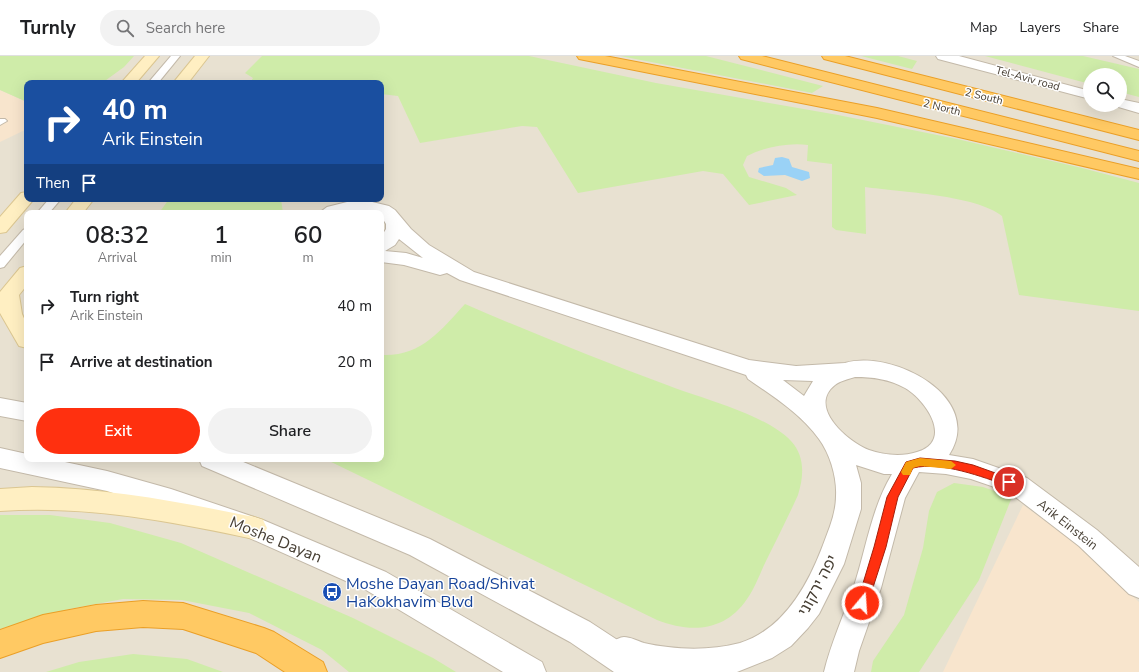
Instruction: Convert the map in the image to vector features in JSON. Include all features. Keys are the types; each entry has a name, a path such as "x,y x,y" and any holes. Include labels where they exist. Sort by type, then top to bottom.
{"highway":[{"path":"584,56 820,101 1139,174"},
{"name":"2 North","path":"746,56 1139,156"},
{"name":"2 South","path":"829,56 1139,135"},
{"path":"0,644 43,629 96,618 143,614 183,616 264,642 312,672"}],"main road":[{"path":"131,80 152,56"},
{"path":"182,80 202,56"},
{"path":"0,228 24,200"},
{"path":"76,210 83,202"},
{"path":"24,276 4,301 10,310 14,324 24,337"},
{"path":"0,500 20,498 58,498 117,504 192,515 254,528"}],"street":[{"name":"Tel-Aviv road","path":"943,56 1083,93"},
{"path":"958,56 984,66"},
{"path":"1127,105 1139,108"},
{"path":"338,210 347,207 366,206 383,210"},
{"path":"384,211 393,218 415,244 432,257 463,274"},
{"path":"384,243 394,233 396,225 393,218"},
{"path":"384,257 416,262 463,274 748,368 796,374 872,369 892,373 919,386 934,399 944,413 947,436 944,443 935,454 915,464 889,465 866,460 847,450 787,393 748,368"},
{"path":"825,430 815,408 816,393 830,378 844,371"},
{"path":"0,407 24,411"},
{"name":"יפה ירקוני","path":"580,632 641,660 688,666 728,662 762,650 775,641 798,620 822,580 839,541 848,512 849,478 844,462 825,430"},
{"name":"Moshe Dayan","path":"0,458 107,481 171,500 254,528 376,581 531,672"},
{"path":"218,462 420,547 580,632 640,672"},
{"path":"838,672 844,651 868,588 892,497 915,464"},
{"name":"Arik Einstein","path":"915,464 968,468 1018,485 1088,538 1139,585"}],"lane":[{"path":"156,80 176,56"},
{"path":"1117,56 1139,64"},
{"path":"46,210 52,202"},
{"path":"0,264 24,236"}],"shaded area":[{"path":"0,56 1139,56 1139,672 0,672"},
{"path":"0,90 24,101 24,130 0,142"},
{"path":"1023,505 1068,537 1139,602 1139,672 943,672"}],"green space":[{"path":"0,56 134,56 124,67 106,80 24,80 24,101 0,90"},
{"path":"262,56 529,56 656,83 838,115 957,139 1139,183 1139,311 1019,295 1002,216 975,203 937,196 865,187 866,234 836,230 832,227 832,164 807,161 808,145 793,144 761,150 747,156 743,165 749,177 786,188 797,195 749,205 723,174 703,171 578,193 537,127 522,126 420,143 398,96 384,94 384,80 252,80 253,78 245,73"},
{"path":"620,56 706,56 823,86 812,93"},
{"path":"861,56 898,56 917,61 912,69"},
{"path":"985,56 1083,56 1139,69 1139,97 1127,94 1127,68 1083,68 1083,82"},
{"path":"167,202 281,202 283,210 161,210"},
{"path":"465,304 591,356 750,415 780,431 791,441 799,453 802,466 798,495 752,590 738,610 718,624 706,627 682,627 657,620 331,462 384,462 384,355 407,352 419,347 438,333"},
{"path":"954,483 983,487 1012,497 979,580 919,672 871,672 873,661 904,615 923,548 929,511 937,492"},
{"path":"0,515 50,515 110,523 181,543 353,618 433,658 456,672 349,672 322,650 249,613 182,600 123,599 69,609 0,629"},
{"path":"133,654 187,659 223,672 46,672 79,662"}],"water":[{"path":"782,157 789,159 792,167 809,172 810,178 802,181 785,175 764,176 758,172 759,168 773,165 775,158"}],"slow traffic":[{"path":"906,472 910,465 920,462 951,465"}],"place":[{"name":"Moshe Dayan Road/Shivat HaKokhavim Blvd","path":"332,592"}],"route":[{"path":"862,603 880,547 892,497 910,465 920,462 938,463 973,469 1009,482"}]}
